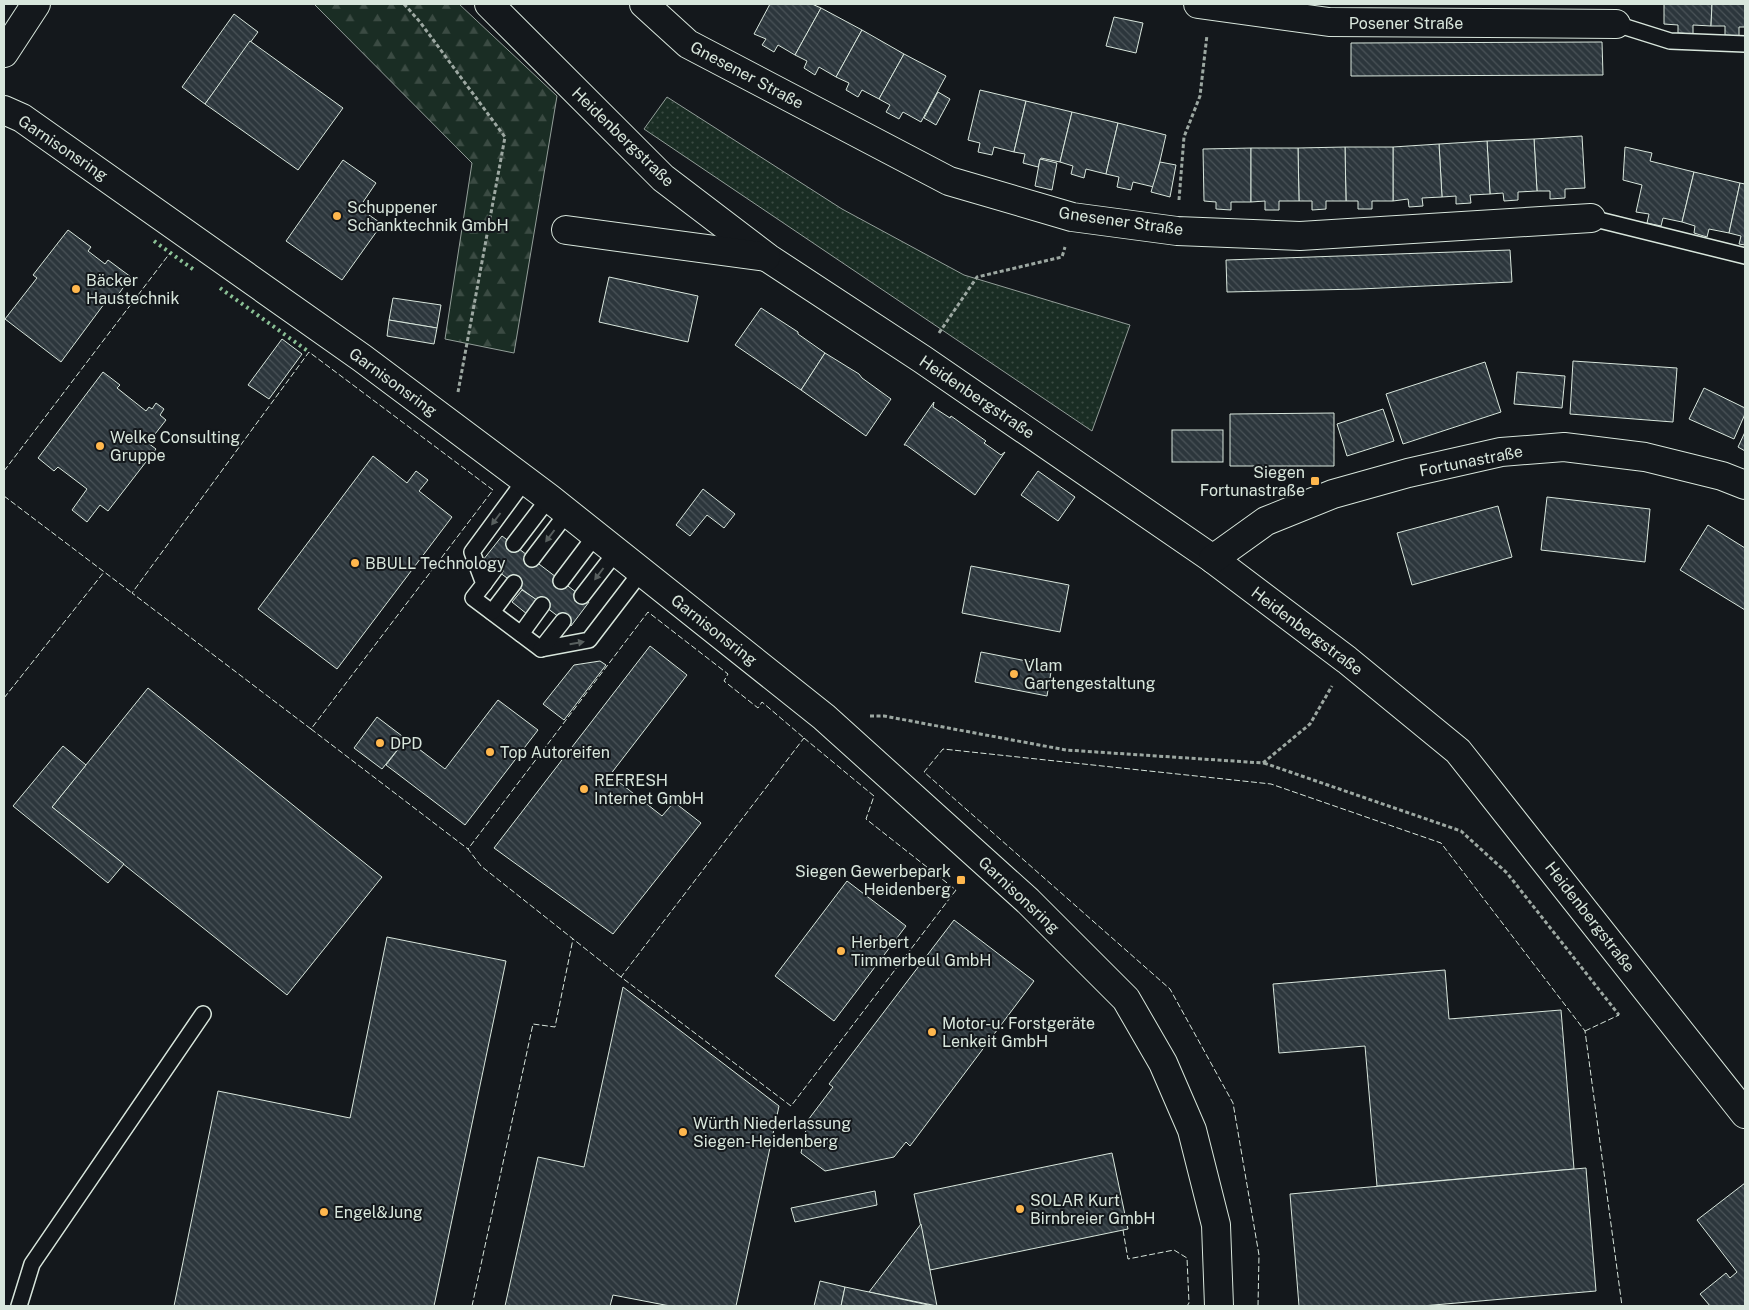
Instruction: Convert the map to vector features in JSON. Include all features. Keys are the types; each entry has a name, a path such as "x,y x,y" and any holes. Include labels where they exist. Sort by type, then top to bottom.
{"street":[{"path":"4,53 36,4"},
{"name":"Heidenbergstraße","path":"489,4 663,178 768,258 922,359 1213,559 1347,660 1458,751 1745,1114"},
{"name":"Gnesener Straße","path":"644,4 688,44 949,181 1072,217 1177,231 1300,236 1591,218"},
{"name":"Posener Straße","path":"1204,5 1329,22 1616,24"},
{"name":"Garnisonsring","path":"4,110 22,118 362,358 525,480 824,717 1028,901 1126,999 1163,1063 1192,1130 1216,1225 1218,1306"},
{"name":"Heidenbergstraße","path":"566,230 768,258"},
{"name":"Fortunastraße","path":"1213,559 1266,521 1333,494 1408,472 1501,452 1564,447 1645,457 1722,476 1745,485"}],"lane":[{"path":"1616,24 1670,41 1745,44"},
{"path":"1591,218 1745,256"},
{"path":"484,584 472,552 525,480"},
{"path":"514,544 558,506"},
{"path":"532,559 558,506"},
{"path":"561,581 605,544"},
{"path":"582,596 605,544"},
{"path":"495,569 473,598 541,649 589,640 641,572"},
{"path":"492,612 514,583"},
{"path":"521,634 542,605"},
{"path":"541,649 563,620"},
{"path":"19,1306 32,1264 203,1014"}],"path":[{"path":"404,4 420,22 505,137 452,425"},
{"path":"1177,231 1184,136 1200,96 1204,5"},
{"path":"922,359 977,277 1062,256 1072,217"},
{"path":"1263,763 1310,724 1347,660"},
{"path":"824,717 884,716 1066,750 1263,763 1461,832 1507,872 1619,1015"}],"green space":[{"path":"314,4 459,4 557,96 514,353 445,339 472,163"},
{"path":"667,97 842,209 964,275 1130,325 1092,431 644,129"}],"building":[{"path":"770,4 812,4 821,8 795,55 778,45 774,52 762,45 766,39 754,34"},
{"path":"1664,4 1712,4 1711,26 1693,25 1693,34 1678,33 1678,25 1664,24"},
{"path":"1712,4 1745,4 1745,27 1739,27 1739,36 1725,35 1725,26 1711,26"},
{"path":"821,8 862,30 836,77 819,67 815,75 804,68 807,61 795,55"},
{"path":"234,14 258,32 205,104 182,87"},
{"path":"1114,17 1143,23 1136,53 1106,46"},
{"path":"862,30 904,54 879,99 862,90 858,97 846,90 849,83 836,77"},
{"path":"250,41 343,108 298,170 205,104"},
{"path":"1602,42 1603,75 1351,76 1351,43"},
{"path":"904,54 946,76 921,122 903,112 899,119 886,112 890,105 879,99"},
{"path":"980,90 1026,101 1014,152 994,147 992,155 978,152 980,143 968,140"},
{"path":"938,92 950,99 936,125 924,118"},
{"path":"1026,101 1072,112 1060,162 1041,158 1038,167 1023,163 1025,154 1014,152"},
{"path":"1072,112 1118,123 1106,174 1086,169 1084,178 1071,174 1073,166 1060,162"},
{"path":"1118,123 1166,135 1154,187 1133,182 1131,190 1117,187 1119,177 1106,174"},
{"path":"1582,136 1585,188 1565,189 1565,198 1550,199 1550,191 1537,191 1534,139"},
{"path":"1534,139 1537,191 1518,192 1518,200 1504,201 1503,193 1490,194 1487,141"},
{"path":"1487,141 1490,194 1470,195 1471,203 1456,204 1456,196 1442,197 1439,144"},
{"path":"1439,144 1442,197 1422,198 1423,206 1409,207 1408,199 1393,201 1393,147"},
{"path":"1345,147 1393,147 1393,201 1372,201 1372,209 1358,209 1358,201 1346,201"},
{"path":"1345,147 1346,201 1326,201 1326,209 1312,210 1312,201 1299,201 1298,148"},
{"path":"1625,147 1652,153 1650,161 1694,172 1682,222 1663,218 1661,226 1647,223 1649,214 1636,212 1642,185 1623,180"},
{"path":"1251,148 1251,202 1231,202 1231,210 1216,209 1216,202 1204,201 1203,149"},
{"path":"1251,148 1298,148 1299,201 1279,201 1279,210 1265,210 1265,201 1251,202"},
{"path":"1040,159 1057,163 1052,190 1035,186"},
{"name":"Schuppener Schanktechnik GmbH","path":"343,160 376,183 359,208 382,224 342,280 286,241"},
{"path":"1160,162 1176,165 1170,197 1151,192"},
{"path":"1694,172 1740,183 1729,233 1709,229 1707,237 1694,233 1695,226 1682,222"},
{"path":"1740,183 1745,184 1745,245 1739,244 1741,236 1729,233"},
{"name":"Bäcker Haustechnik","path":"68,230 91,247 88,251 105,264 108,260 131,277 112,303 107,300 61,362 5,319 37,278 33,275"},
{"path":"1510,250 1512,282 1360,289 1227,292 1226,260"},
{"path":"609,277 698,296 688,342 599,322"},
{"path":"393,298 441,305 437,328 389,320"},
{"path":"761,308 798,332 798,334 825,353 801,390 735,345"},
{"path":"389,320 437,328 434,344 387,336"},
{"path":"282,339 302,354 269,399 248,385"},
{"path":"825,353 859,374 891,399 866,436 801,390"},
{"path":"1573,361 1677,368 1673,422 1570,414"},
{"path":"1485,362 1501,412 1403,444 1386,394"},
{"name":"Welke Consulting Gruppe","path":"103,372 120,385 117,388 146,411 149,407 152,409 156,403 164,409 160,415 166,420 148,443 156,449 108,511 100,505 87,522 72,510 87,489 58,467 54,471 38,458"},
{"path":"1517,372 1565,376 1562,408 1514,404"},
{"path":"1704,388 1745,408 1745,414 1734,439 1689,419"},
{"path":"934,402 933,407 950,418 951,416 986,441 984,443 1001,455 1005,452 975,495 904,445"},
{"path":"1383,409 1394,441 1347,456 1337,424"},
{"path":"1334,413 1334,466 1230,466 1230,414"},
{"path":"1172,430 1223,430 1223,462 1172,462"},
{"path":"1745,432 1745,451 1738,447"},
{"name":"BBULL Technology","path":"373,456 407,483 416,471 428,480 419,491 452,517 337,669 258,609"},
{"path":"1038,471 1075,497 1058,521 1021,495"},
{"path":"703,489 735,514 724,528 707,515 690,536 676,525"},
{"path":"1547,497 1650,509 1645,562 1541,550"},
{"path":"1498,506 1512,557 1412,585 1397,533"},
{"path":"1708,525 1745,548 1745,610 1680,570"},
{"path":"502,536 589,602 571,626 483,560"},
{"path":"971,566 1069,585 1060,632 962,613"},
{"path":"522,590 537,600 527,614 512,602"},
{"name":"REFRESH Internet GmbH","path":"650,646 687,675 610,775 662,816 674,802 701,823 613,934 494,848"},
{"name":"Vlam Gartengestaltung","path":"981,652 1052,666 1047,696 975,682"},
{"path":"600,661 606,665 564,720 543,704 574,665"},
{"path":"148,688 382,877 287,995 52,807"},
{"name":"Top Autoreifen","path":"498,700 538,730 465,825 386,765 406,739 445,769"},
{"name":"DPD","path":"377,717 406,739 382,769 354,748"},
{"path":"63,746 86,765 52,807 124,864 108,883 13,806"},
{"name":"Herbert Timmerbeul GmbH","path":"847,881 906,926 834,1021 775,976"},
{"name":"Motor-u. Forstgeräte Lenkeit GmbH","path":"954,920 1034,981 910,1146 906,1142 894,1157 825,1171 801,1153 808,1120 833,1087 829,1084"},
{"name":"Engel&Jung","path":"387,937 506,961 434,1306 174,1306 218,1091 350,1118"},
{"path":"1445,970 1449,1019 1561,1010 1574,1169 1377,1186 1365,1046 1279,1053 1273,984"},
{"name":"Würth Niederlassung Siegen-Heidenberg","path":"623,987 779,1106 736,1306 670,1306 613,1295 610,1306 505,1306 538,1157 584,1167"},
{"name":"SOLAR Kurt Birnbreier GmbH","path":"1112,1153 1128,1229 930,1270 914,1194"},
{"path":"1586,1168 1596,1291 1422,1306 1299,1306 1290,1194"},
{"path":"1745,1183 1745,1306 1710,1306 1700,1294 1726,1273 1730,1278 1737,1272 1697,1220"},
{"path":"875,1191 877,1205 795,1222 791,1208"},
{"path":"921,1224 937,1306 869,1292"},
{"path":"820,1281 845,1287 841,1306 814,1306"},
{"path":"845,1287 869,1292 933,1306 841,1306"}],"hedge":[{"path":"154,241 194,270"},
{"path":"220,288 309,352"}],"fence":[{"path":"4,471 170,253"},
{"path":"311,729 132,593 309,352 493,490 311,729 468,849"},
{"path":"4,496 132,593"},
{"path":"4,698 104,572"},
{"path":"621,977 481,866 468,849 648,612 728,674 724,681 758,708 762,702 804,738"},
{"path":"804,738 874,796 866,819 956,890 791,1106 621,977 804,738"},
{"path":"1258,1306 1259,1255 1233,1103 1170,989 924,772 943,749 1271,784 1441,843 1585,1031 1622,1306"},
{"path":"472,1306 533,1024 555,1027 573,939"},
{"path":"1585,1031 1619,1015"},
{"path":"1123,1230 1128,1259 1174,1250 1187,1258 1189,1303 1187,1306"}],"place":[{"name":"Schuppener Schanktechnik GmbH","path":"337,216"},
{"name":"Bäcker Haustechnik","path":"76,289"},
{"name":"Welke Consulting Gruppe","path":"100,446"},
{"name":"Siegen Fortunastraße","path":"1315,481"},
{"name":"BBULL Technology","path":"355,563"},
{"name":"Vlam Gartengestaltung","path":"1014,674"},
{"name":"DPD","path":"380,743"},
{"name":"Top Autoreifen","path":"490,752"},
{"name":"REFRESH Internet GmbH","path":"584,789"},
{"name":"Siegen Gewerbepark Heidenberg","path":"961,880"},
{"name":"Herbert Timmerbeul GmbH","path":"841,951"},
{"name":"Motor-u. Forstgeräte Lenkeit GmbH","path":"932,1032"},
{"name":"Würth Niederlassung Siegen-Heidenberg","path":"683,1132"},
{"name":"SOLAR Kurt Birnbreier GmbH","path":"1020,1209"},
{"name":"Engel&Jung","path":"324,1212"}]}
